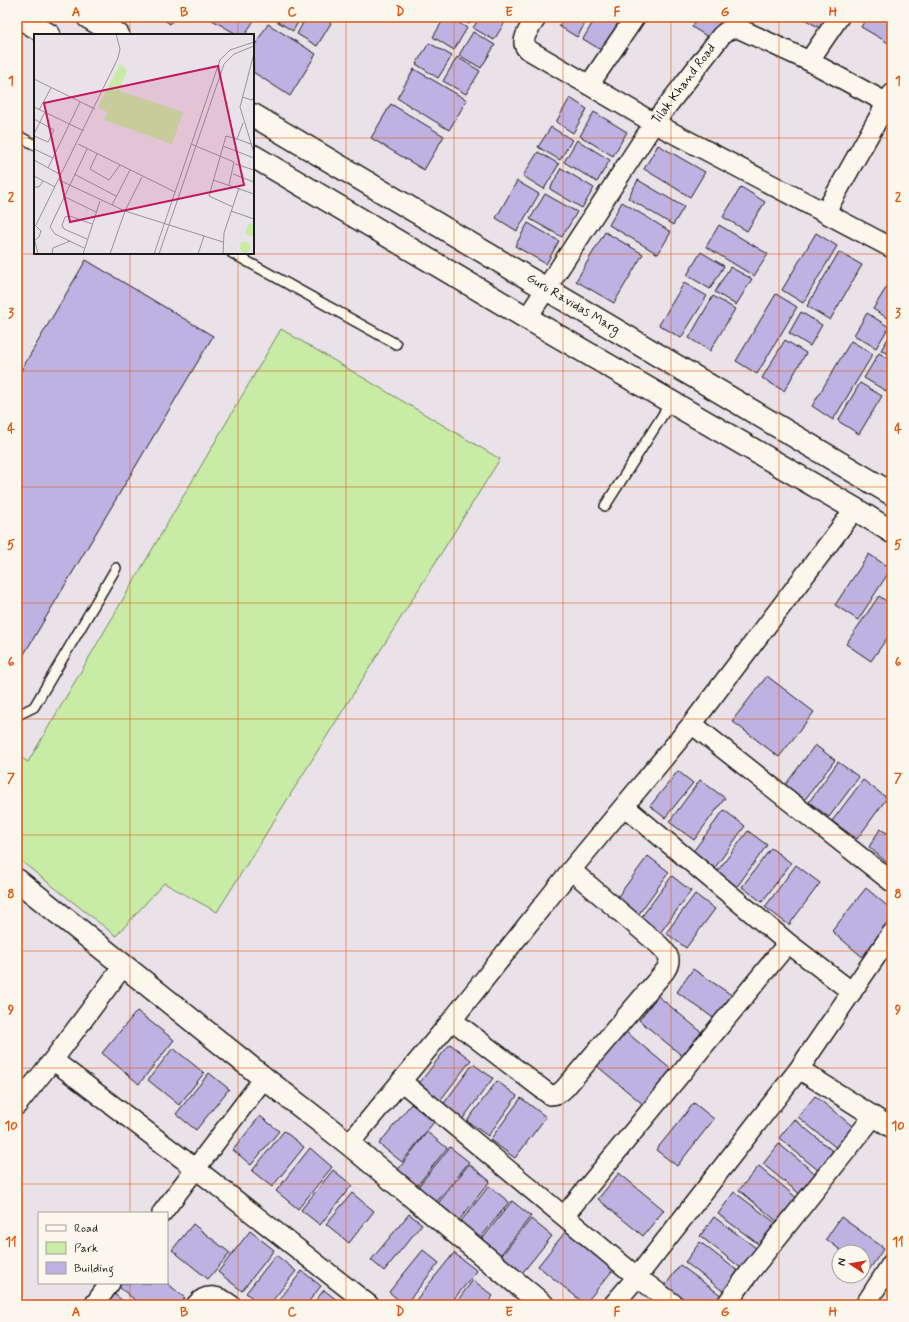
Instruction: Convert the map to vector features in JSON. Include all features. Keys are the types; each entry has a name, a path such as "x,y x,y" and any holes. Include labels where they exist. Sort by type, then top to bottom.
{"main road":[{"path":"19,17 47,34"},
{"path":"88,17 116,34"},
{"name":"Guru Ravidas Marg","path":"254,116 892,494"},
{"path":"254,157 892,532"},
{"path":"17,880 264,1078 349,1144 543,1305"}],"street":[{"path":"537,17 524,42 524,46 527,49 654,123 892,248"},
{"path":"589,85 635,17"},
{"path":"809,61 839,17"},
{"name":"Tilak Khand Road","path":"527,318 545,288 654,123 721,36 730,29 743,23 809,61 889,98"},
{"path":"825,213 889,98"},
{"path":"349,1144 452,1020 571,870 692,724 855,509"},
{"path":"692,724 892,882"},
{"path":"624,806 788,943 852,992"},
{"path":"452,1020 550,1095 555,1095 559,1094 565,1088 665,971 670,960 667,953 571,870"},
{"path":"613,1305 799,1069 892,933"},
{"path":"564,1216 788,943"},
{"path":"17,1106 124,965"},
{"path":"53,1060 196,1169 369,1305"},
{"path":"799,1069 892,1128"},
{"path":"163,1212 264,1078"},
{"path":"401,1080 637,1276 675,1305"},
{"path":"726,1305 749,1273 873,1117"},
{"path":"866,1305 892,1263"},
{"path":"94,1305 109,1284"},
{"path":"196,1305 202,1298 209,1296 224,1299 231,1305"}],"lane":[{"path":"17,135 34,144"},
{"path":"234,254 396,344"},
{"path":"605,506 671,402"},
{"path":"17,712 22,713 34,707 116,568"}],"green space":[{"path":"281,329 500,459 217,912 164,883 116,936 17,858 17,755 28,762"}],"building":[{"path":"160,17 175,17 170,24"},
{"path":"207,17 256,17 246,34 236,34"},
{"path":"275,17 301,17 293,31 273,19"},
{"path":"306,17 322,17 331,23 317,46 297,34"},
{"path":"445,17 449,17 467,28 454,50 433,37"},
{"path":"458,17 473,17 469,24"},
{"path":"480,17 508,17 494,40 473,28"},
{"path":"564,17 589,17 577,37 559,26"},
{"path":"596,17 624,17 603,51 583,39"},
{"path":"698,17 727,17 713,40 692,27"},
{"path":"801,17 830,17 823,30"},
{"path":"867,17 892,17 892,45 861,27"},
{"path":"268,24 316,54 290,96 254,73 254,46"},
{"path":"473,32 495,45 481,68 459,55"},
{"path":"429,43 452,56 438,78 416,64"},
{"path":"457,57 480,71 466,94 443,81"},
{"path":"414,69 467,100 449,130 397,98"},
{"path":"570,98 587,109 573,133 556,122"},
{"path":"391,104 444,136 424,170 371,138"},
{"path":"594,112 627,132 613,156 580,136"},
{"path":"551,127 572,140 560,160 538,147"},
{"path":"577,140 610,160 597,182 564,162"},
{"path":"658,145 705,172 690,197 644,169"},
{"path":"538,152 559,164 544,189 523,176"},
{"path":"561,168 594,188 582,208 550,189"},
{"path":"638,180 684,207 673,225 628,198"},
{"path":"517,181 539,194 517,231 496,218"},
{"path":"741,187 765,202 747,231 723,217"},
{"path":"545,194 577,212 562,237 530,219"},
{"path":"622,202 671,232 658,254 609,225"},
{"path":"528,223 559,241 546,264 515,246"},
{"path":"719,225 768,254 754,276 706,247"},
{"path":"605,232 643,254 614,303 576,281"},
{"path":"816,233 837,246 803,303 782,290"},
{"path":"701,252 724,266 710,289 687,275"},
{"path":"839,252 862,265 830,320 807,306"},
{"path":"86,260 213,336 17,666 17,377"},
{"path":"730,267 752,279 736,305 715,292"},
{"path":"891,280 892,281 892,321 873,309"},
{"path":"684,283 707,296 681,338 659,325"},
{"path":"776,294 797,307 757,374 736,361"},
{"path":"713,296 735,309 710,351 689,338"},
{"path":"801,312 822,325 810,346 789,333"},
{"path":"867,313 889,327 876,348 854,335"},
{"path":"892,332 892,356 881,350"},
{"path":"785,340 806,353 784,391 762,378"},
{"path":"851,341 873,354 833,420 812,406"},
{"path":"879,353 892,361 892,381 886,391 864,378"},
{"path":"860,383 882,396 859,434 838,421"},
{"path":"869,554 891,569 858,620 835,605"},
{"path":"879,596 892,605 892,631 871,661 846,644"},
{"path":"767,676 814,712 779,757 732,721"},
{"path":"815,745 835,760 803,802 783,788"},
{"path":"838,762 859,777 829,817 809,802"},
{"path":"678,771 693,783 665,818 650,806"},
{"path":"700,780 725,798 694,840 669,822"},
{"path":"863,780 887,798 857,839 832,821"},
{"path":"724,810 745,826 714,869 692,853"},
{"path":"880,829 892,836 892,867 869,847"},
{"path":"748,831 767,845 736,888 716,873"},
{"path":"771,848 791,863 762,902 742,887"},
{"path":"648,856 669,872 638,915 616,899"},
{"path":"796,865 820,883 789,925 765,907"},
{"path":"672,876 691,891 660,933 640,919"},
{"path":"866,888 892,910 892,927 866,960 832,931"},
{"path":"695,894 715,909 686,948 666,933"},
{"path":"693,969 736,998 719,1022 677,992"},
{"path":"658,996 705,1035 686,1059 639,1020"},
{"path":"137,1011 174,1040 139,1084 102,1053"},
{"path":"625,1031 673,1071 645,1106 597,1066"},
{"path":"450,1044 471,1060 439,1102 417,1086"},
{"path":"173,1048 204,1073 179,1105 148,1080"},
{"path":"473,1064 493,1078 461,1121 442,1106"},
{"path":"209,1073 229,1089 196,1130 176,1114"},
{"path":"497,1081 517,1096 488,1136 467,1121"},
{"path":"815,1096 856,1129 839,1150 798,1117"},
{"path":"521,1098 546,1117 515,1158 490,1140"},
{"path":"694,1103 714,1119 677,1166 656,1150"},
{"path":"411,1104 434,1122 402,1162 379,1144"},
{"path":"260,1116 279,1131 251,1165 233,1150"},
{"path":"794,1119 835,1153 819,1171 779,1138"},
{"path":"284,1131 304,1147 272,1187 252,1171"},
{"path":"427,1132 447,1148 416,1187 397,1171"},
{"path":"779,1144 817,1175 801,1195 763,1164"},
{"path":"450,1147 469,1162 436,1203 417,1188"},
{"path":"310,1148 332,1167 298,1209 276,1191"},
{"path":"469,1164 490,1181 457,1223 436,1206"},
{"path":"759,1166 798,1199 779,1223 739,1190"},
{"path":"333,1170 352,1185 320,1225 301,1210"},
{"path":"619,1173 664,1210 643,1236 598,1199"},
{"path":"489,1186 509,1202 478,1241 458,1225"},
{"path":"734,1192 777,1224 761,1246 718,1214"},
{"path":"352,1193 374,1211 349,1243 326,1224"},
{"path":"512,1201 531,1216 498,1258 479,1243"},
{"path":"409,1214 422,1224 384,1271 371,1260"},
{"path":"714,1217 756,1248 741,1268 700,1236"},
{"path":"841,1217 884,1248 871,1267 871,1244 833,1244 826,1239"},
{"path":"531,1219 552,1236 519,1277 498,1260"},
{"path":"193,1224 230,1253 208,1279 172,1250"},
{"path":"570,1226 617,1265 585,1304 538,1266"},
{"path":"250,1231 274,1250 242,1291 218,1272"},
{"path":"700,1242 739,1272 724,1292 685,1262"},
{"path":"423,1250 439,1263 405,1305 389,1292"},
{"path":"454,1253 477,1271 449,1305 423,1305 416,1300"},
{"path":"276,1255 296,1271 269,1305 261,1305 246,1293"},
{"path":"680,1265 722,1296 715,1305 682,1305 662,1290"},
{"path":"302,1271 321,1286 306,1305 275,1305"},
{"path":"473,1280 493,1296 486,1305 454,1305"},
{"path":"121,1284 168,1284 185,1298 179,1305 141,1305 119,1287"},
{"path":"324,1290 343,1305 312,1305"},
{"path":"113,1293 128,1305 103,1305"}]}
